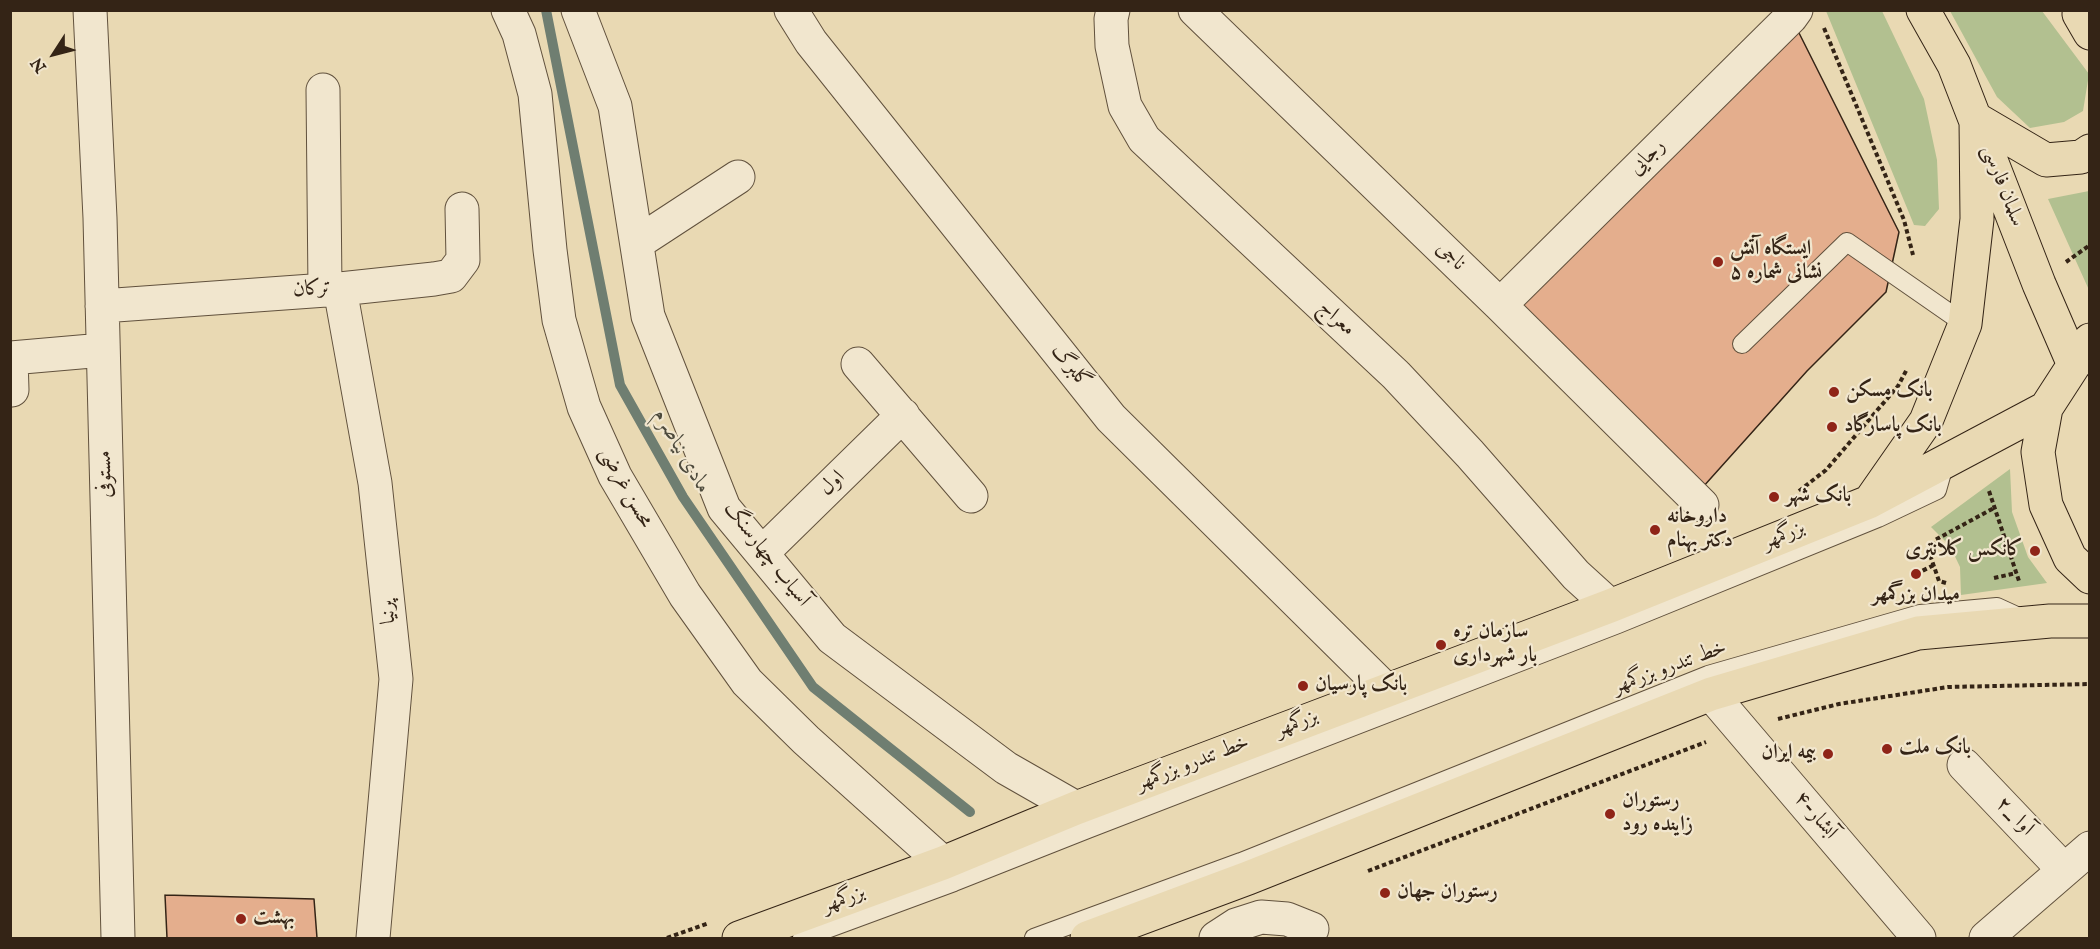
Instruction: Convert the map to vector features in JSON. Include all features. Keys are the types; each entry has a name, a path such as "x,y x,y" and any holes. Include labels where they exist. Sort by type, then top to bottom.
{"main road":[{"name":"سلمان فارسی","path":"1923,10 1954,65 2039,285 2082,352"},
{"path":"1976,119 2046,160 2081,157 2090,151"},
{"path":"1869,502 1926,421 1965,324 1977,219 1976,119"},
{"path":"2082,352 2046,408 2038,452 2046,505 2070,558 2090,577"},
{"name":"بزرگمهر","path":"739,939 943,863 1076,808 1610,606 1869,502 2046,408"},
{"path":"1104,936 1711,694 1918,633 2040,622 2090,621"},
{"path":"2040,622 2090,633"}],"street":[{"name":"مستوفی","path":"90,10 102,306 118,939"},
{"name":"محسن غرضی","path":"508,10 519,34 535,94 559,320 584,407 615,476 685,595 747,682 806,741 943,863"},
{"name":"آسیاب چهارسنگ","path":"578,10 615,106 648,316 724,507 832,639 1006,768 1076,808"},
{"name":"گلبرگ","path":"791,10 811,42 1111,418 1386,690"},
{"name":"معراج","path":"1113,10 1112,46 1125,106 1144,139 1396,375 1470,454 1576,575 1610,606"},
{"name":"ناجی","path":"1195,10 1500,305 1702,505"},
{"name":"رجایی","path":"1500,305 1783,26 1808,16"},
{"name":"پرنیا","path":"323,90 333,289 375,483 396,679 372,939"},
{"path":"637,243 738,177"},
{"name":"ترکان","path":"102,306 333,289 451,276 463,260 462,209"},
{"path":"12,390 11,358 103,350"},
{"path":"858,364 972,496"},
{"name":"اول","path":"762,554 903,415"},
{"name":"۴-آبشار","path":"1711,694 1919,939"},
{"name":"۲_ آوا","path":"1964,765 2064,870"},
{"path":"1986,939 2090,848"},
{"path":"1248,878 1318,934"},
{"path":"1216,939 1236,925 1261,917 1287,919 1318,934"}],"lane":[{"path":"1742,344 1847,243 1965,324"},
{"name":"خط تندرو بزرگمهر","path":"802,939 1607,628 1878,518 1937,490 1946,462"},
{"name":"خط تندرو بزرگمهر","path":"1034,939 1241,862 1708,675 1920,614 1996,607 2040,622"}],"path":[{"path":"1808,16 1904,220 1924,296"},
{"path":"2061,266 2090,245"},
{"path":"1898,386 1908,366"},
{"path":"1989,491 2019,581"},
{"path":"1947,583 1939,580 1929,552 1935,540 1994,508"},
{"path":"1916,574 1934,565"},
{"path":"1986,580 2016,573"},
{"path":"1357,875 1741,729 1839,704 1948,687 2090,684"}],"green space":[{"path":"1826,11 1882,11 1924,99 1937,160 1939,209 1925,226 1914,225"},
{"path":"1950,11 2042,11 2089,74 2083,111 2064,122 2030,128 1997,97"},
{"path":"2089,191 2089,290 2048,199"},
{"path":"2010,469 2012,512 2028,557 2047,583 1961,595 1960,567 1950,546 1931,527"}],"building":[{"name":"ایستگاه آتش نشانی شماره ۵","path":"1791,17 1899,232 1886,292 1807,371 1694,497 1500,305"},
{"name":"بهشت","path":"165,895 314,899 317,938 167,938"}],"waterway":[{"name":"مادی نیاصرم","path":"546,10 620,385 683,497 813,687 970,812"}],"place":[{"name":"ایستگاه آتش نشانی شماره ۵","path":"1718,262"},
{"name":"بانک مسکن","path":"1834,392"},
{"name":"بانک پاسارگاد","path":"1832,427"},
{"name":"بانک شهر","path":"1774,497"},
{"name":"داروخانه دکتر بهنام","path":"1655,530"},
{"name":"کانکس کلانتری","path":"2035,551"},
{"name":"میدان بزرگمهر","path":"1916,574"},
{"name":"سازمان تره بار شهرداری","path":"1441,645"},
{"name":"بانک پارسیان","path":"1303,686"},
{"name":"بانک ملت","path":"1887,749"},
{"name":"بیمه ایران","path":"1828,754"},
{"name":"رستوران زاینده رود","path":"1610,814"},
{"name":"رستوران جهان","path":"1385,893"},
{"name":"بهشت","path":"241,919"}]}
